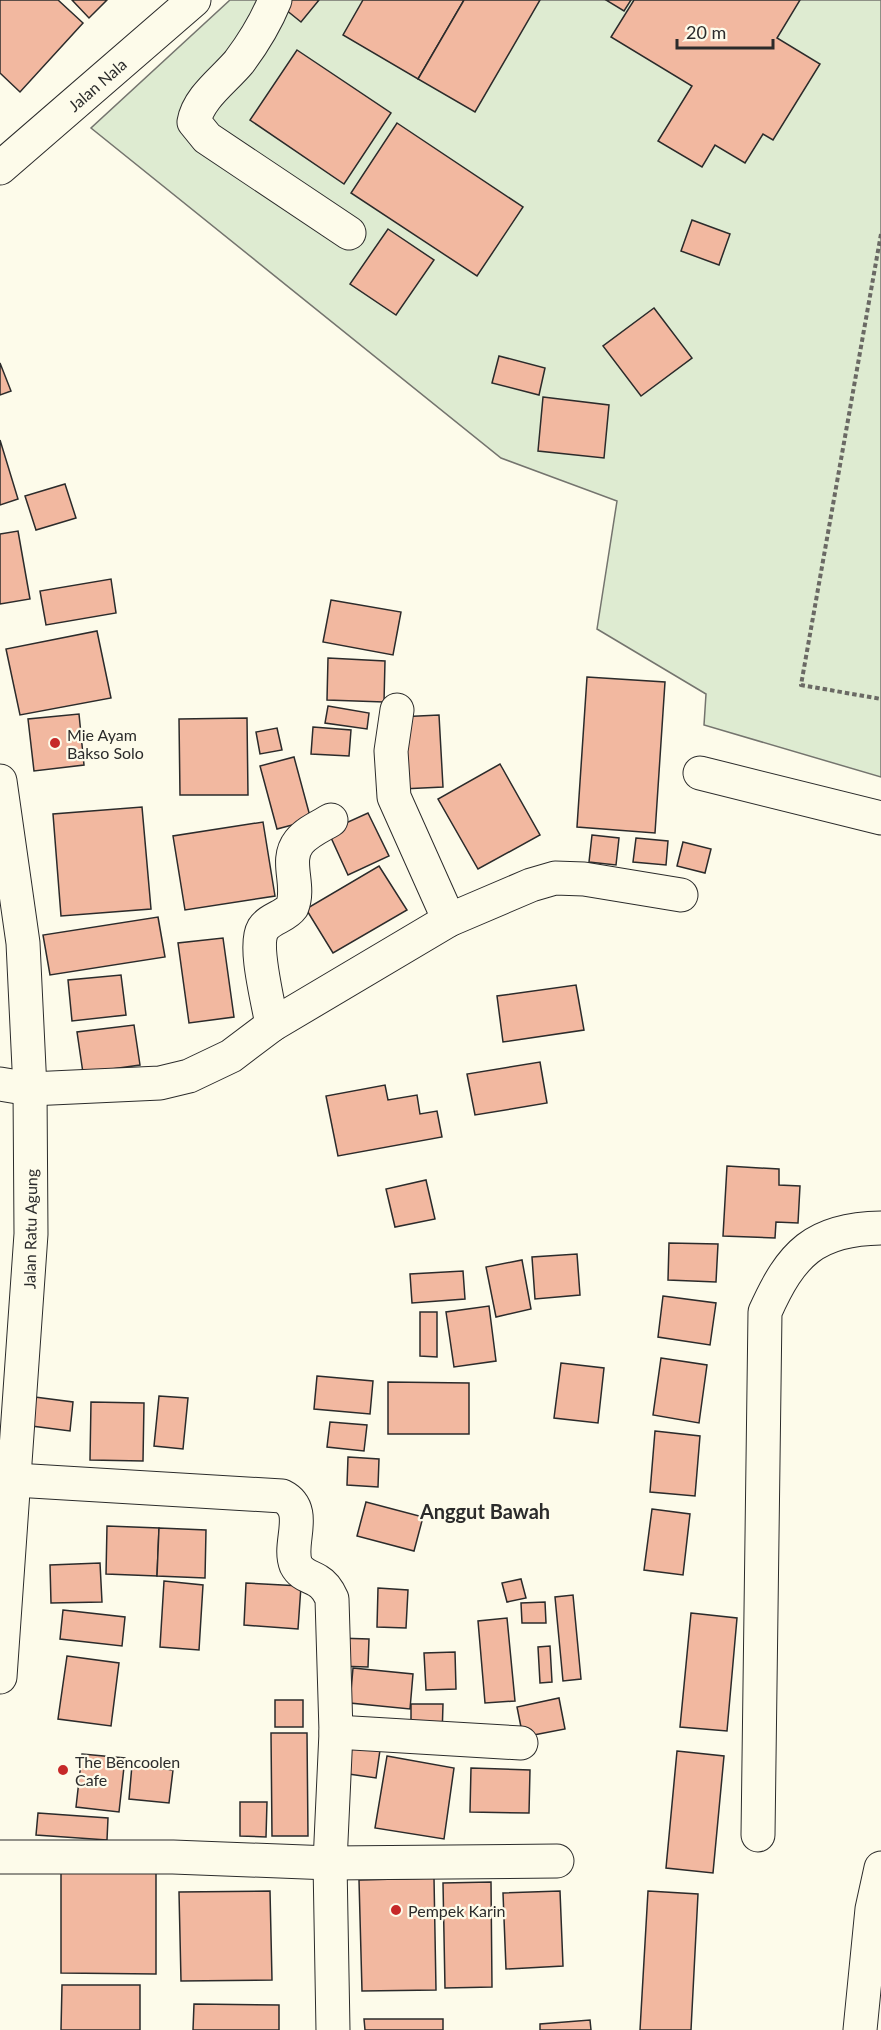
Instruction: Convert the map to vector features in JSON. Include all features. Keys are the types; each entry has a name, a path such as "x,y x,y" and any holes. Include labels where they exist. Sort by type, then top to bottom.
{"street":[{"path":"275,0 265,24 241,59 200,105 194,122 207,138 350,233"},
{"name":"Jalan Nala","path":"0,168 180,3"},
{"path":"397,711 391,751 394,796 449,920"},
{"path":"700,773 881,818"},
{"name":"Jalan Ratu Agung","path":"0,781 23,943 15,1086 31,1268 9,1445 15,1480 0,1677"},
{"path":"272,1025 260,947 261,931 269,922 292,907 297,890 291,859 299,843 332,820"},
{"path":"15,1086 160,1083 189,1076 231,1056 272,1025 449,920 531,885 555,878 584,879 681,895"},
{"path":"758,1835 765,1312 781,1276 803,1252 819,1242 850,1229 881,1228"},
{"path":"15,1480 282,1496 288,1499 297,1522 295,1563 301,1572 320,1581 332,1599 336,1732 330,1863 333,2030"},
{"path":"336,1732 521,1743"},
{"path":"0,1857 173,1857 330,1863 557,1861"},
{"path":"860,2030 872,1909 881,1868"}],"path":[{"path":"881,234 801,684 881,699"}],"green space":[{"path":"230,0 881,0 881,777 704,725 706,694 597,629 617,501 501,458 91,128"}],"building":[{"path":"0,0 58,0 83,23 20,92 0,73"},
{"path":"72,0 107,0 89,18"},
{"path":"285,0 319,0 301,22 280,5"},
{"path":"363,0 464,0 418,79 343,35"},
{"path":"464,0 540,0 475,112 418,79"},
{"path":"606,0 631,0 624,11"},
{"path":"634,0 800,0 777,38 820,64 773,140 763,134 745,163 715,145 702,167 658,141 692,86 611,37"},
{"path":"297,50 391,113 344,184 250,120"},
{"path":"397,123 523,207 477,276 351,193"},
{"path":"692,220 730,234 719,265 681,251"},
{"path":"388,229 434,260 396,315 350,284"},
{"path":"654,308 692,358 641,396 603,346"},
{"path":"499,356 545,368 539,395 492,383"},
{"path":"0,363 11,391 0,395"},
{"path":"543,397 609,405 604,458 538,451"},
{"path":"0,440 18,499 0,505"},
{"path":"65,484 76,518 36,530 25,496"},
{"path":"18,531 30,599 0,604 0,534"},
{"path":"111,579 116,613 46,625 40,591"},
{"path":"331,600 401,612 393,655 323,642"},
{"path":"97,631 111,698 20,715 6,649"},
{"path":"328,658 385,661 384,702 327,700"},
{"path":"587,677 665,682 655,833 577,827"},
{"path":"328,706 369,713 367,729 325,723"},
{"path":"79,714 84,765 34,771 28,719"},
{"path":"439,715 443,787 402,789 398,717"},
{"path":"247,718 248,795 180,795 179,719"},
{"path":"313,727 351,730 349,756 311,754"},
{"path":"277,728 282,750 260,754 256,732"},
{"path":"294,757 311,820 277,829 260,766"},
{"path":"500,764 540,835 478,869 438,799"},
{"path":"142,807 151,909 61,916 53,814"},
{"path":"368,813 389,856 348,875 328,831"},
{"path":"263,822 275,896 185,910 173,836"},
{"path":"592,835 619,838 616,865 589,862"},
{"path":"636,838 668,841 666,865 633,862"},
{"path":"683,842 711,849 705,873 677,866"},
{"path":"379,866 407,910 333,953 306,909"},
{"path":"158,917 165,957 50,975 43,935"},
{"path":"223,938 234,1017 189,1023 178,943"},
{"path":"121,975 126,1015 72,1021 68,980"},
{"path":"576,985 584,1030 503,1042 497,996"},
{"path":"134,1025 140,1065 83,1073 77,1032"},
{"path":"540,1062 547,1103 475,1115 467,1074"},
{"path":"385,1085 388,1100 417,1095 420,1114 437,1111 442,1137 338,1156 326,1096"},
{"path":"727,1166 779,1169 779,1185 800,1186 798,1223 776,1222 775,1238 723,1236"},
{"path":"426,1180 435,1219 395,1227 386,1189"},
{"path":"669,1243 718,1244 716,1282 668,1280"},
{"path":"577,1254 580,1295 535,1299 532,1257"},
{"path":"522,1260 531,1309 496,1317 486,1267"},
{"path":"463,1271 465,1299 412,1303 410,1274"},
{"path":"663,1296 716,1303 710,1345 658,1337"},
{"path":"489,1306 496,1361 454,1367 446,1312"},
{"path":"420,1312 437,1312 437,1357 420,1356"},
{"path":"661,1358 707,1365 699,1423 653,1415"},
{"path":"561,1363 604,1368 598,1423 554,1418"},
{"path":"317,1376 373,1381 370,1414 314,1409"},
{"path":"388,1382 469,1383 469,1434 388,1434"},
{"path":"27,1396 73,1402 70,1431 24,1425"},
{"path":"159,1396 188,1398 183,1449 154,1446"},
{"path":"91,1402 144,1403 143,1461 90,1460"},
{"path":"330,1422 367,1425 364,1451 327,1447"},
{"path":"655,1431 700,1436 695,1496 650,1492"},
{"path":"348,1457 379,1459 378,1487 347,1485"},
{"path":"366,1502 423,1517 414,1551 357,1536"},
{"path":"652,1509 690,1514 683,1575 644,1570"},
{"path":"107,1526 159,1528 157,1576 106,1574"},
{"path":"159,1528 206,1530 205,1578 157,1576"},
{"path":"100,1563 102,1602 51,1603 50,1565"},
{"path":"521,1579 526,1598 507,1602 502,1583"},
{"path":"164,1581 203,1585 199,1650 160,1647"},
{"path":"246,1583 301,1586 298,1629 244,1625"},
{"path":"378,1588 408,1590 406,1628 377,1627"},
{"path":"573,1595 581,1679 563,1681 555,1597"},
{"path":"545,1602 546,1623 522,1623 521,1603"},
{"path":"63,1610 125,1617 122,1646 60,1639"},
{"path":"691,1613 737,1618 727,1731 680,1727"},
{"path":"507,1618 515,1701 485,1703 478,1621"},
{"path":"337,1638 369,1639 368,1667 336,1666"},
{"path":"550,1646 552,1682 540,1683 538,1647"},
{"path":"455,1652 456,1689 426,1690 424,1653"},
{"path":"67,1656 119,1663 111,1726 58,1719"},
{"path":"353,1668 413,1674 410,1709 350,1703"},
{"path":"559,1698 565,1729 523,1737 517,1707"},
{"path":"275,1700 303,1700 303,1727 275,1727"},
{"path":"411,1704 443,1704 442,1737 411,1736"},
{"path":"271,1733 307,1733 308,1836 272,1836"},
{"path":"339,1743 380,1750 376,1778 335,1772"},
{"path":"677,1751 724,1756 713,1873 666,1868"},
{"path":"82,1754 125,1758 119,1812 76,1807"},
{"path":"387,1756 454,1768 444,1839 375,1828"},
{"path":"132,1765 173,1770 169,1803 129,1799"},
{"path":"471,1768 530,1770 529,1813 470,1812"},
{"path":"240,1802 267,1802 266,1837 240,1836"},
{"path":"38,1813 108,1818 107,1840 36,1835"},
{"path":"61,1862 156,1863 156,1974 61,1973"},
{"path":"434,1878 436,1990 362,1991 359,1880"},
{"path":"491,1882 492,1987 445,1988 443,1883"},
{"path":"270,1891 272,1980 181,1981 179,1892"},
{"path":"560,1891 563,1966 506,1969 503,1893"},
{"path":"648,1891 698,1894 691,2030 640,2030"},
{"path":"62,1985 140,1985 140,2030 61,2030"},
{"path":"194,2004 279,2005 279,2030 193,2030"},
{"path":"364,2019 443,2019 443,2030 365,2030"},
{"path":"590,2020 591,2030 540,2030 540,2024"}],"place":[{"name":"Mie Ayam Bakso Solo","path":"55,743"},
{"name":"The Bencoolen Cafe","path":"63,1770"},
{"name":"Pempek Karin","path":"396,1910"}],"district":[{"name":"Anggut Bawah","path":"485,1511"}]}
